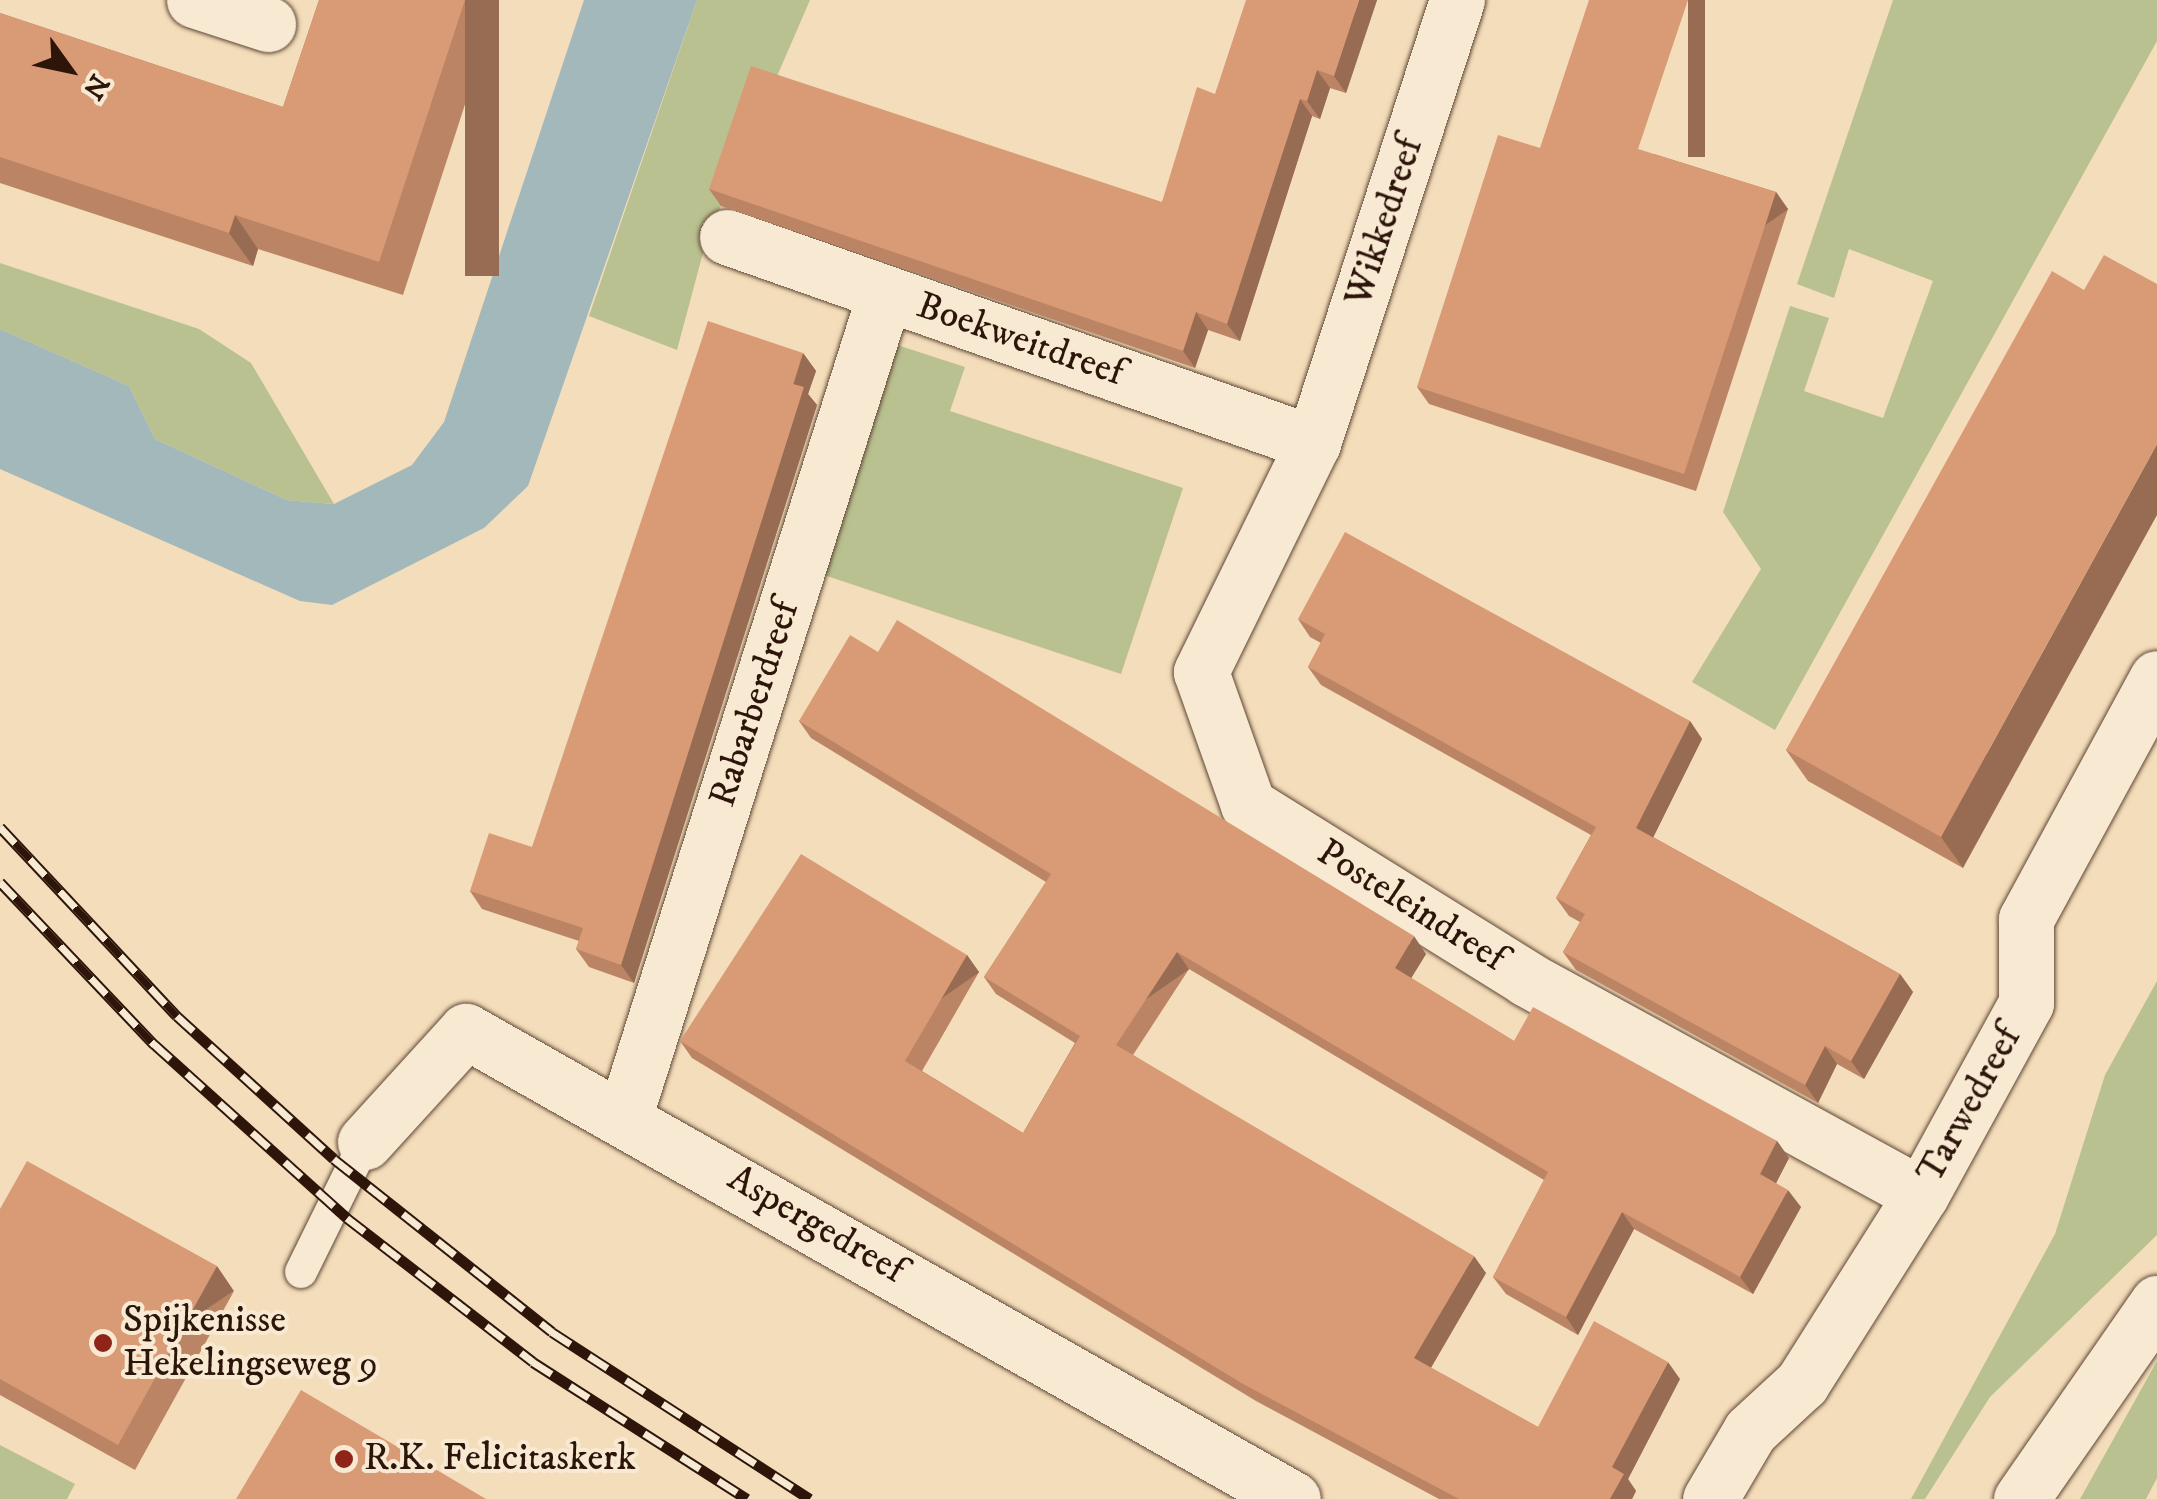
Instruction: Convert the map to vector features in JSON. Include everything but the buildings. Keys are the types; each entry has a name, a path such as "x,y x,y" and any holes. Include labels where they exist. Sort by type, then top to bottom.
{"street":[{"path":"194,0 268,24"},
{"name":"Wikkedreef","path":"1312,443 1457,0"},
{"name":"Boekweitdreef","path":"726,237 1312,443"},
{"name":"Rabarberdreef","path":"626,1114 885,292"},
{"name":"Posteleindreef","path":"1312,443 1201,672 1248,805 1527,978 1921,1196"},
{"name":"Tarwedreef","path":"1710,1499 1750,1431 1802,1383 1921,1196 2026,1002 2026,919 2157,678"},
{"name":"Aspergedreef","path":"365,1142 466,1031 626,1114 1293,1499"},
{"path":"2021,1499 2157,1303"}],"lane":[{"path":"301,1272 365,1142"}],"green space":[{"path":"697,0 810,0 707,238 677,350 589,316"},
{"path":"1893,0 2157,0 2157,41 1775,730 1692,682 1761,569 1723,512 1790,306 1829,318 1804,391 1883,418 1933,281 1849,249 1834,298 1797,284"},
{"path":"0,263 199,329 251,363 334,504 287,500 155,439 129,386 0,329"},
{"path":"891,343 965,367 950,411 1183,488 1121,674 815,572"},
{"path":"2157,981 2157,1235 1990,1397 1925,1499 1911,1499 2055,1234 2105,1075"},
{"path":"2157,1361 2157,1478 2146,1499 2080,1499"},
{"path":"0,1445 75,1484 67,1499 0,1499"}],"water":[{"path":"584,0 697,0 528,486 484,528 332,605 300,601 0,469 0,329 129,386 155,439 287,500 334,504 412,465 444,422"}],"railway":[{"path":"0,827 177,1016 334,1159 552,1332 810,1499"},
{"path":"0,882 154,1044 347,1218 533,1362 747,1499"}],"place":[{"name":"Spijkenisse Hekelingseweg 9","path":"103,1343"},
{"name":"R.K. Felicitaskerk","path":"344,1459"}]}
